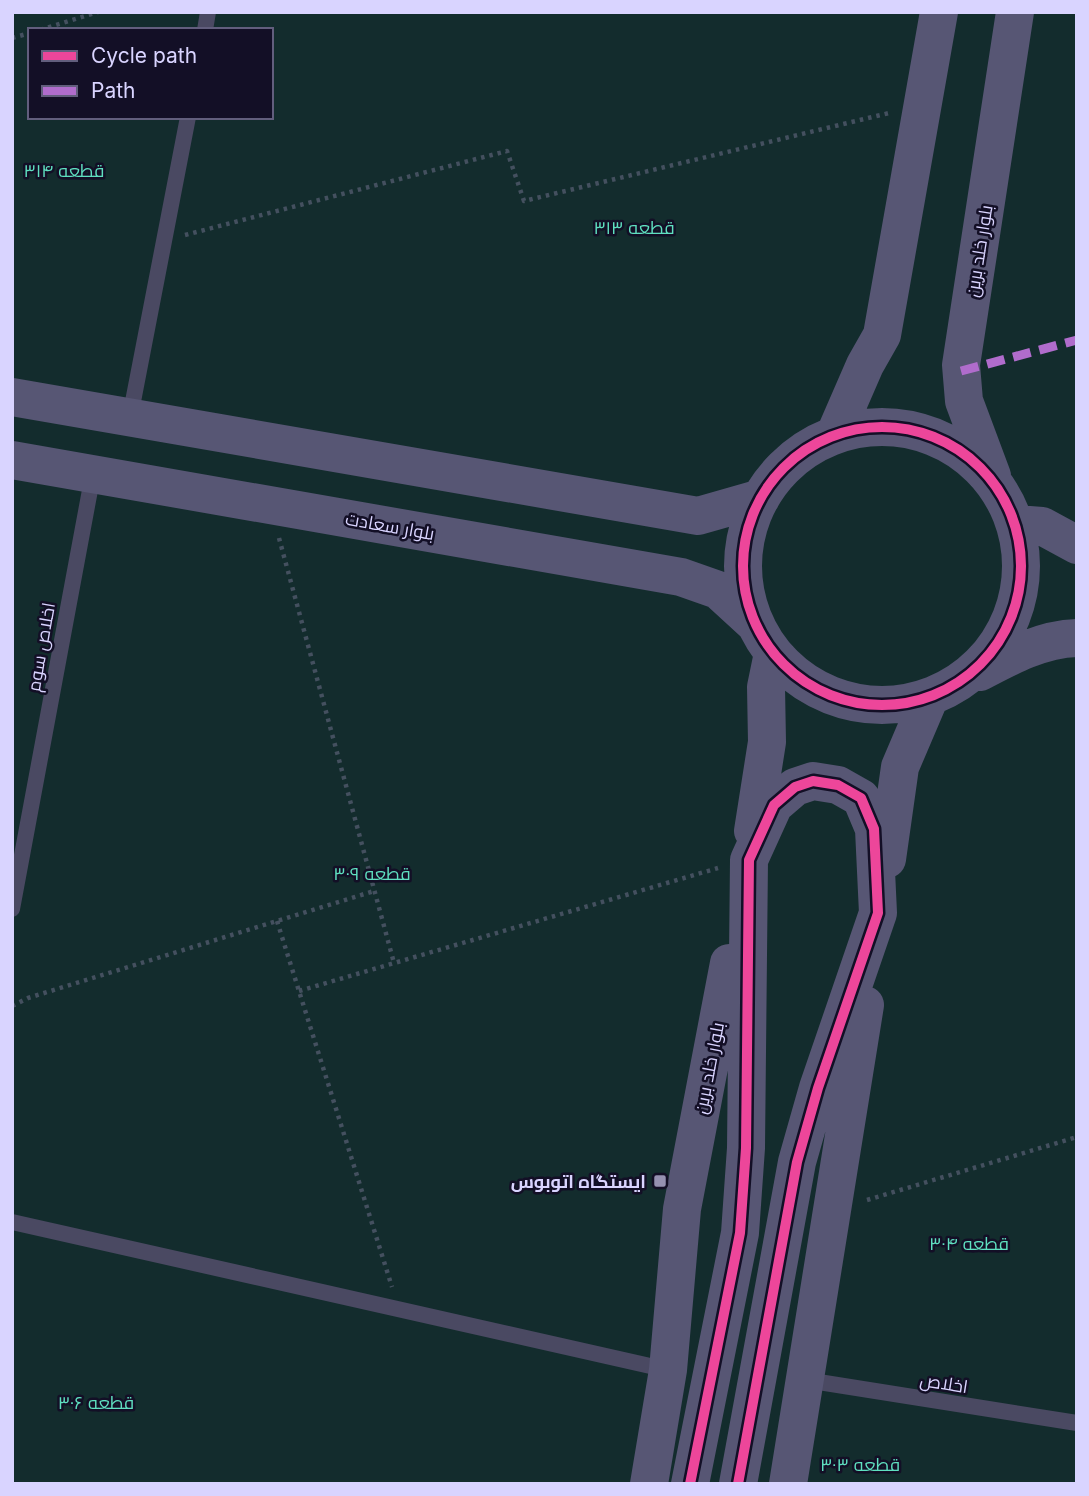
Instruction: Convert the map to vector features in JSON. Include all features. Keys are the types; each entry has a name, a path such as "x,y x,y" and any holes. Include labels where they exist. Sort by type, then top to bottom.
{"street":[{"path":"835,434 865,365 882,335 939,12"},
{"name":"بلوار خلد برین","path":"996,484 964,401 961,365 1015,12"},
{"path":"12,397 698,516 761,498"},
{"path":"764,638 744,588 743,551 752,515 761,498 770,482 796,456 835,434 879,426 923,432 964,452 996,484 1016,524 1023,569 1015,613 993,653 944,691 900,767 789,1484"},
{"name":"بلوار سعادت","path":"12,460 681,577 718,590 797,677 838,698 860,704 895,706 944,691"},
{"path":"1016,524 1041,526 1077,545"},
{"name":"بلوار خلد برین","path":"649,1484 668,1370 681,1209 749,860 767,742 764,638"},
{"path":"944,691 1016,652 1064,638 1077,638"},
{"path":"690,1484 740,1233 746,1148 749,860 774,804 795,787 813,781 838,785 861,798 874,829 878,913 818,1088 797,1162 738,1484"}],"lane":[{"path":"130,417 188,119"},
{"name":"اخلاص سوم","path":"12,909 93,474"},
{"path":"12,1222 400,1312 668,1370"},
{"name":"اخلاص","path":"806,1380 1077,1423"}],"path":[{"path":"46,28 97,12"},
{"path":"164,240 507,151 524,201 922,106"},
{"path":"264,504 273,519 394,963"},
{"path":"299,991 749,860"},
{"path":"12,1006 27,998 374,891"},
{"path":"277,920 400,1312"},
{"path":"833,1211 1077,1137"}],"green space":[{"path":"12,12 1077,12 1077,1484 12,1484"}],"marked path":[{"path":"961,371 1077,340"}],"cycle path":[{"path":"896,427 948,443 981,467 998,489 1011,513 1019,539 1021,566 1019,593 1011,619 998,643 981,665 959,682 935,695 896,705 868,705 816,689 783,665 774,654 759,632 745,593 743,552 759,500 783,467 794,458 816,443 855,429 896,427"},
{"path":"690,1484 740,1233 746,1148 749,860 774,805 795,787 813,781 838,785 861,798 874,829 878,913 818,1088 797,1162 738,1484"}],"place":[{"name":"ایستگاه اتوبوس","path":"660,1181"}],"park label":[{"name":"قطعه ۳۱۴","path":"64,170"},
{"name":"قطعه ۳۱۳","path":"634,227"},
{"name":"قطعه ۳۰۹","path":"372,873"},
{"name":"قطعه ۳۰۴","path":"969,1243"},
{"name":"قطعه ۳۰۶","path":"96,1402"},
{"name":"قطعه ۳۰۳","path":"860,1464"}]}
